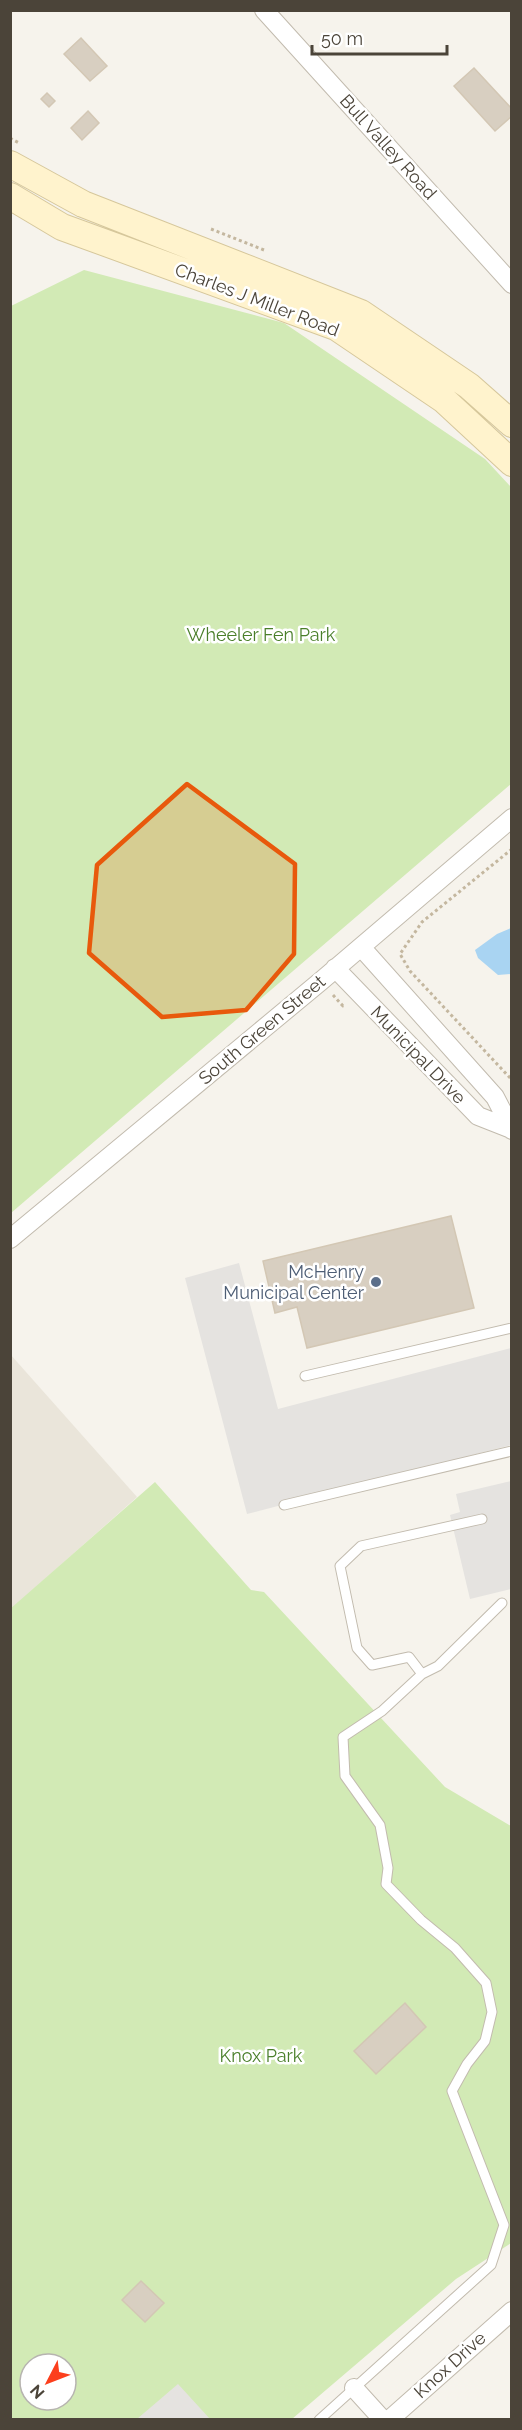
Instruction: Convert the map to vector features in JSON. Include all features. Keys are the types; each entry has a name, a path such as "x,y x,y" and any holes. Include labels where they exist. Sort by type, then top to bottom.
{"street":[{"name":"Bull Valley Road","path":"264,10 512,284"},
{"name":"Charles J Miller Road","path":"10,164 83,204 361,313 469,386 512,424"},
{"name":"Charles J Miller Road","path":"10,196 62,227 336,327 444,400 512,463"},
{"name":"South Green Street","path":"10,1239 512,818"},
{"name":"Municipal Drive","path":"360,947 495,1097 511,1129"},
{"name":"Municipal Drive","path":"335,968 478,1116 511,1129"},
{"name":"Knox Drive","path":"389,2420 512,2311"},
{"path":"354,2388 383,2420"}],"lane":[{"path":"305,1376 512,1328"},
{"path":"284,1505 512,1451"},
{"path":"422,1674 409,1657 372,1665 357,1648 340,1566 361,1546 482,1519"},
{"path":"319,2420 491,2265 504,2225 452,2091 467,2064 485,2041 492,2012 486,1983 455,1948 421,1920 386,1884 388,1868 380,1825 345,1776 343,1737 382,1711 422,1674 438,1666 502,1603"}],"path":[{"path":"512,849 422,922 400,954 410,971 512,1080"}],"highlighted area":[{"path":"187,784 295,864 294,954 246,1010 162,1017 89,953 97,865"}],"shaded area":[{"path":"239,1263 278,1409 511,1348 511,1445 247,1514 185,1278"},
{"path":"10,1354 137,1497 11,1609 10,1609"},
{"path":"511,1481 511,1589 470,1599 450,1515 460,1512 456,1494"},
{"path":"178,2384 210,2419 137,2419"}],"green space":[{"name":"Wheeler Fen Park","path":"84,270 284,323 485,459 511,487 511,784 11,1213 11,306"},
{"name":"Knox Park","path":"155,1482 251,1590 264,1592 445,1787 511,1826 511,2243 456,2279 292,2419 11,2419 10,1609"}],"water":[{"path":"511,928 511,974 498,975 478,958 475,950 497,934"}],"building":[{"path":"81,38 107,66 90,81 64,54"},
{"path":"474,68 512,109 512,116 495,131 454,86"},
{"path":"47,93 55,101 49,107 41,99"},
{"path":"88,111 99,123 82,140 71,128"},
{"path":"451,1216 474,1308 307,1348 297,1307 275,1313 263,1261"},
{"path":"405,2003 426,2027 376,2074 354,2051"},
{"path":"141,2281 164,2303 145,2322 122,2300"}],"place":[{"name":"McHenry Municipal Center","path":"376,1282"}]}
